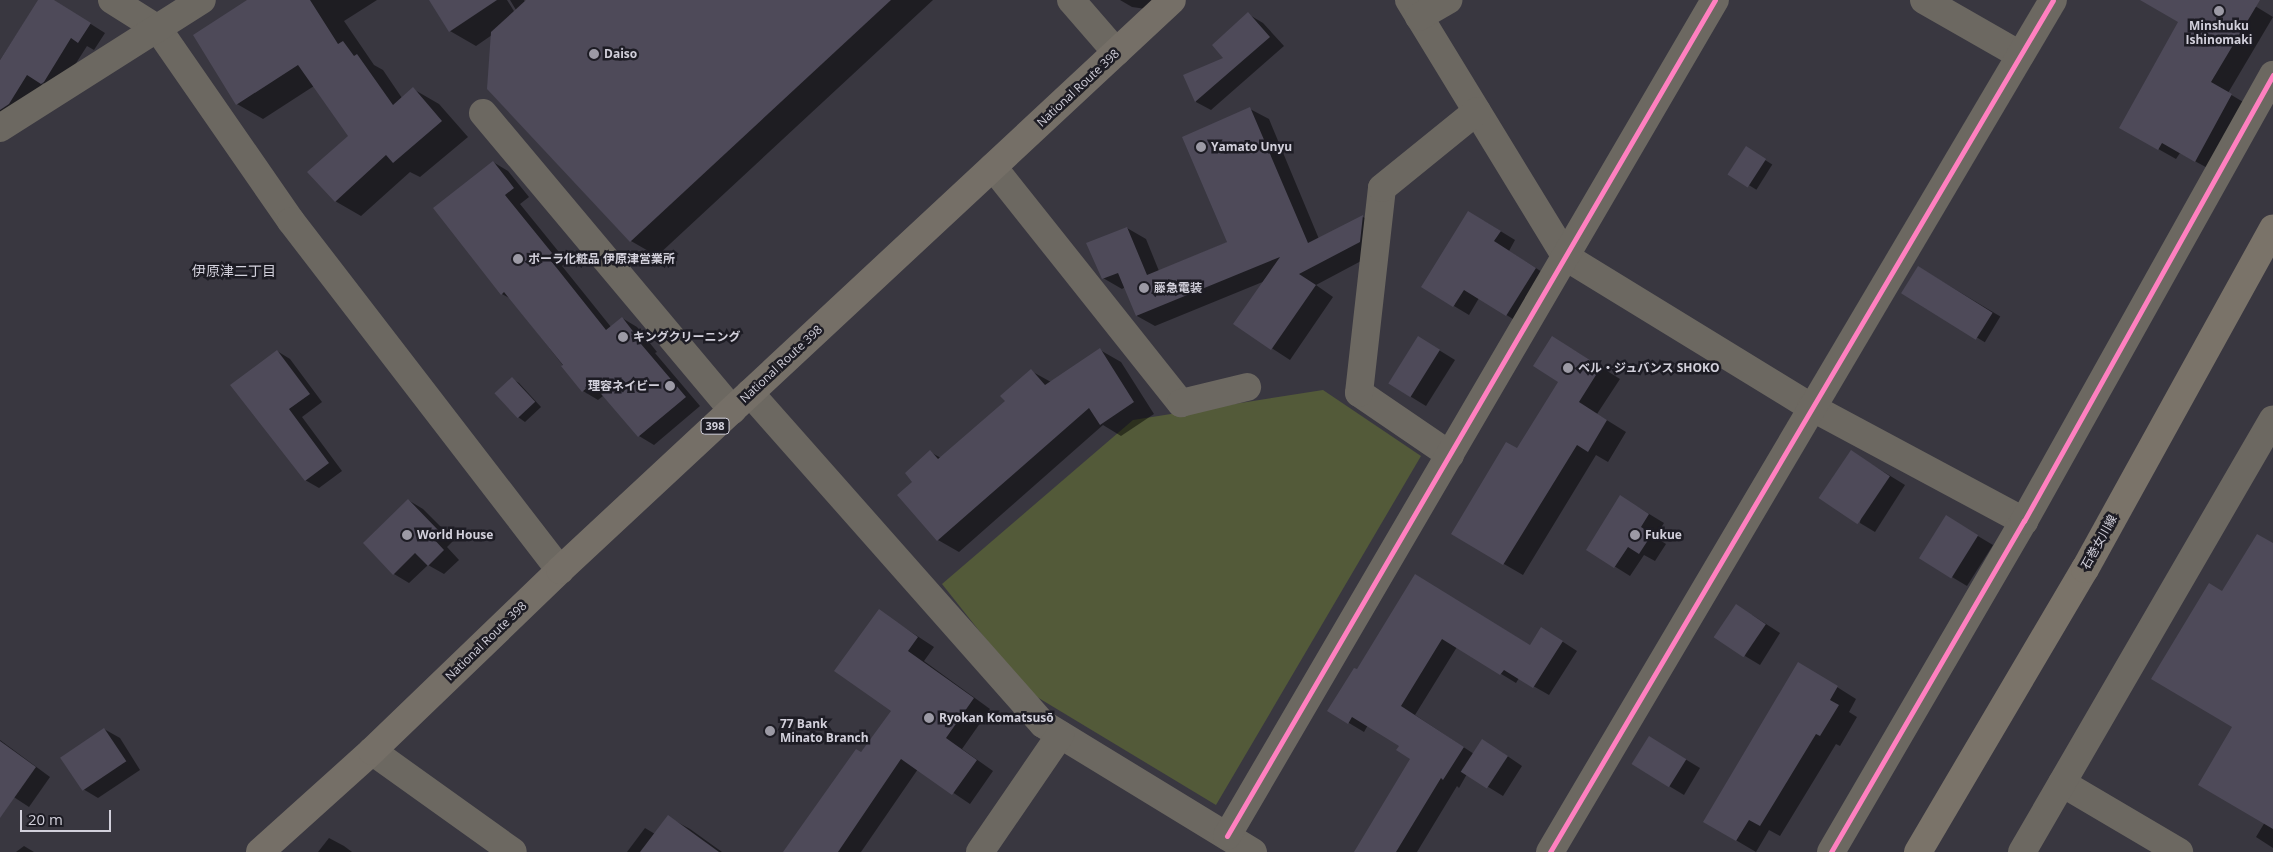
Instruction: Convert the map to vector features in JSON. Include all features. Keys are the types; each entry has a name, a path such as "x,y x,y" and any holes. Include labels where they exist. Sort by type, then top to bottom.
{"highway":[{"name":"National Route 398","path":"260,852 372,751 560,570 1172,0"}],"main road":[{"name":"石巻女川線","path":"1918,852 2085,569 2273,228"}],"street":[{"path":"112,0 158,29 291,221 560,570"},
{"path":"0,128 202,0"},
{"path":"1071,0 1116,52"},
{"path":"1449,0 1414,8 1566,256 1810,407 2024,521"},
{"path":"1226,836 1715,0"},
{"path":"1924,0 2020,55"},
{"path":"1550,852 1810,407 2053,0"},
{"path":"1831,852 2024,521 2273,75"},
{"path":"1450,455 1359,393 1382,188 1476,111"},
{"path":"484,113 741,402 1042,724 1253,852"},
{"path":"993,167 1181,403 1247,388"},
{"path":"2022,852 2270,432"},
{"path":"980,852 1060,735"},
{"path":"372,751 513,852"},
{"path":"2062,783 2179,852"}],"green space":[{"path":"1323,390 1421,456 1216,805 1027,691 942,584 1133,420"}],"building":[{"path":"38,0 54,0 91,23 78,43 71,38 44,82 41,84 27,75 9,104 0,110 0,60"},
{"path":"247,0 310,0 338,44 343,41 354,56 357,54 393,105 413,87 442,121 393,163 386,155 335,202 307,172 348,136 298,65 236,105 193,35"},
{"path":"429,0 497,0 449,32"},
{"path":"526,0 891,0 630,242 487,89 491,32"},
{"path":"2140,0 2260,0 2211,82 2232,94 2195,162 2162,143 2158,150 2119,128 2178,22"},
{"path":"1248,12 1270,37 1195,102 1183,75 1223,58 1212,45"},
{"path":"1250,107 1308,243 1363,215 1360,242 1299,274 1316,285 1271,350 1233,324 1280,257 1136,316 1118,273 1102,279 1086,243 1127,227 1147,275 1227,242 1182,137"},
{"path":"1746,146 1766,159 1748,188 1727,175"},
{"path":"493,161 514,188 505,195 552,253 548,257 606,330 622,317 641,344 686,397 638,437 596,388 593,391 589,386 582,392 561,366 563,365 504,292 501,295 433,208"},
{"path":"1468,211 1501,231 1494,241 1536,268 1506,316 1464,290 1453,307 1421,287"},
{"path":"1918,266 1993,313 1976,340 1901,293"},
{"path":"1418,336 1440,350 1410,397 1388,383"},
{"path":"1552,336 1601,367 1579,402 1607,420 1588,452 1577,445 1503,565 1451,534 1506,442 1517,448 1558,382 1533,366"},
{"path":"1100,348 1134,402 1100,425 1089,408 937,541 897,495 912,482 905,473 930,450 938,459 1005,401 1000,396 1031,369 1045,385"},
{"path":"277,350 310,394 289,409 329,463 305,481 230,385"},
{"path":"512,377 535,402 518,418 494,393"},
{"path":"1851,450 1890,476 1858,524 1819,498"},
{"path":"1620,495 1649,514 1641,527 1652,534 1639,554 1628,547 1614,568 1586,550"},
{"path":"408,499 439,531 432,537 444,550 428,566 415,553 393,575 363,543"},
{"path":"1946,515 1978,535 1951,578 1919,558"},
{"path":"2257,534 2273,543 2273,829 2198,785 2232,727 2151,679 2209,583 2222,591"},
{"path":"1415,574 1530,645 1541,627 1563,641 1533,688 1504,670 1500,675 1442,639 1401,706 1464,747 1443,780 1441,778 1396,852 1354,852 1410,759 1396,750 1399,746 1352,717 1348,724 1327,711 1354,668 1357,669"},
{"path":"1736,604 1766,624 1743,657 1714,637"},
{"path":"879,609 918,637 908,651 974,698 946,738 977,760 952,795 901,759 838,852 783,852 856,749 861,752 891,711 834,671"},
{"path":"1798,662 1838,686 1830,700 1839,705 1820,736 1816,734 1760,826 1749,820 1736,841 1703,822"},
{"path":"104,728 126,761 82,791 60,758"},
{"path":"1649,736 1686,759 1669,787 1632,764"},
{"path":"1482,739 1508,756 1487,789 1461,772"},
{"path":"0,741 36,767 0,818"},
{"path":"668,815 719,852 640,852"}],"cycle path":[{"path":"1227,836 1715,0"},
{"path":"1550,852 2053,0"},
{"path":"1831,852 2024,521 2273,75"}],"place":[{"name":"Minshuku Ishinomaki","path":"2219,11"},
{"name":"Daiso","path":"594,54"},
{"name":"Yamato Unyu","path":"1201,147"},
{"name":"ポーラ化粧品 伊原津営業所","path":"518,259"},
{"name":"藤急電装","path":"1144,288"},
{"name":"キングクリーニング","path":"623,337"},
{"name":"ベル・ジュバンス SHOKO","path":"1568,368"},
{"name":"理容ネイビー","path":"670,386"},
{"name":"World House","path":"407,535"},
{"name":"Fukue","path":"1635,535"},
{"name":"Ryokan Komatsusō","path":"929,718"},
{"name":"77 Bank Minato Branch","path":"770,731"}],"district":[{"name":"伊原津二丁目","path":"234,271"}]}
